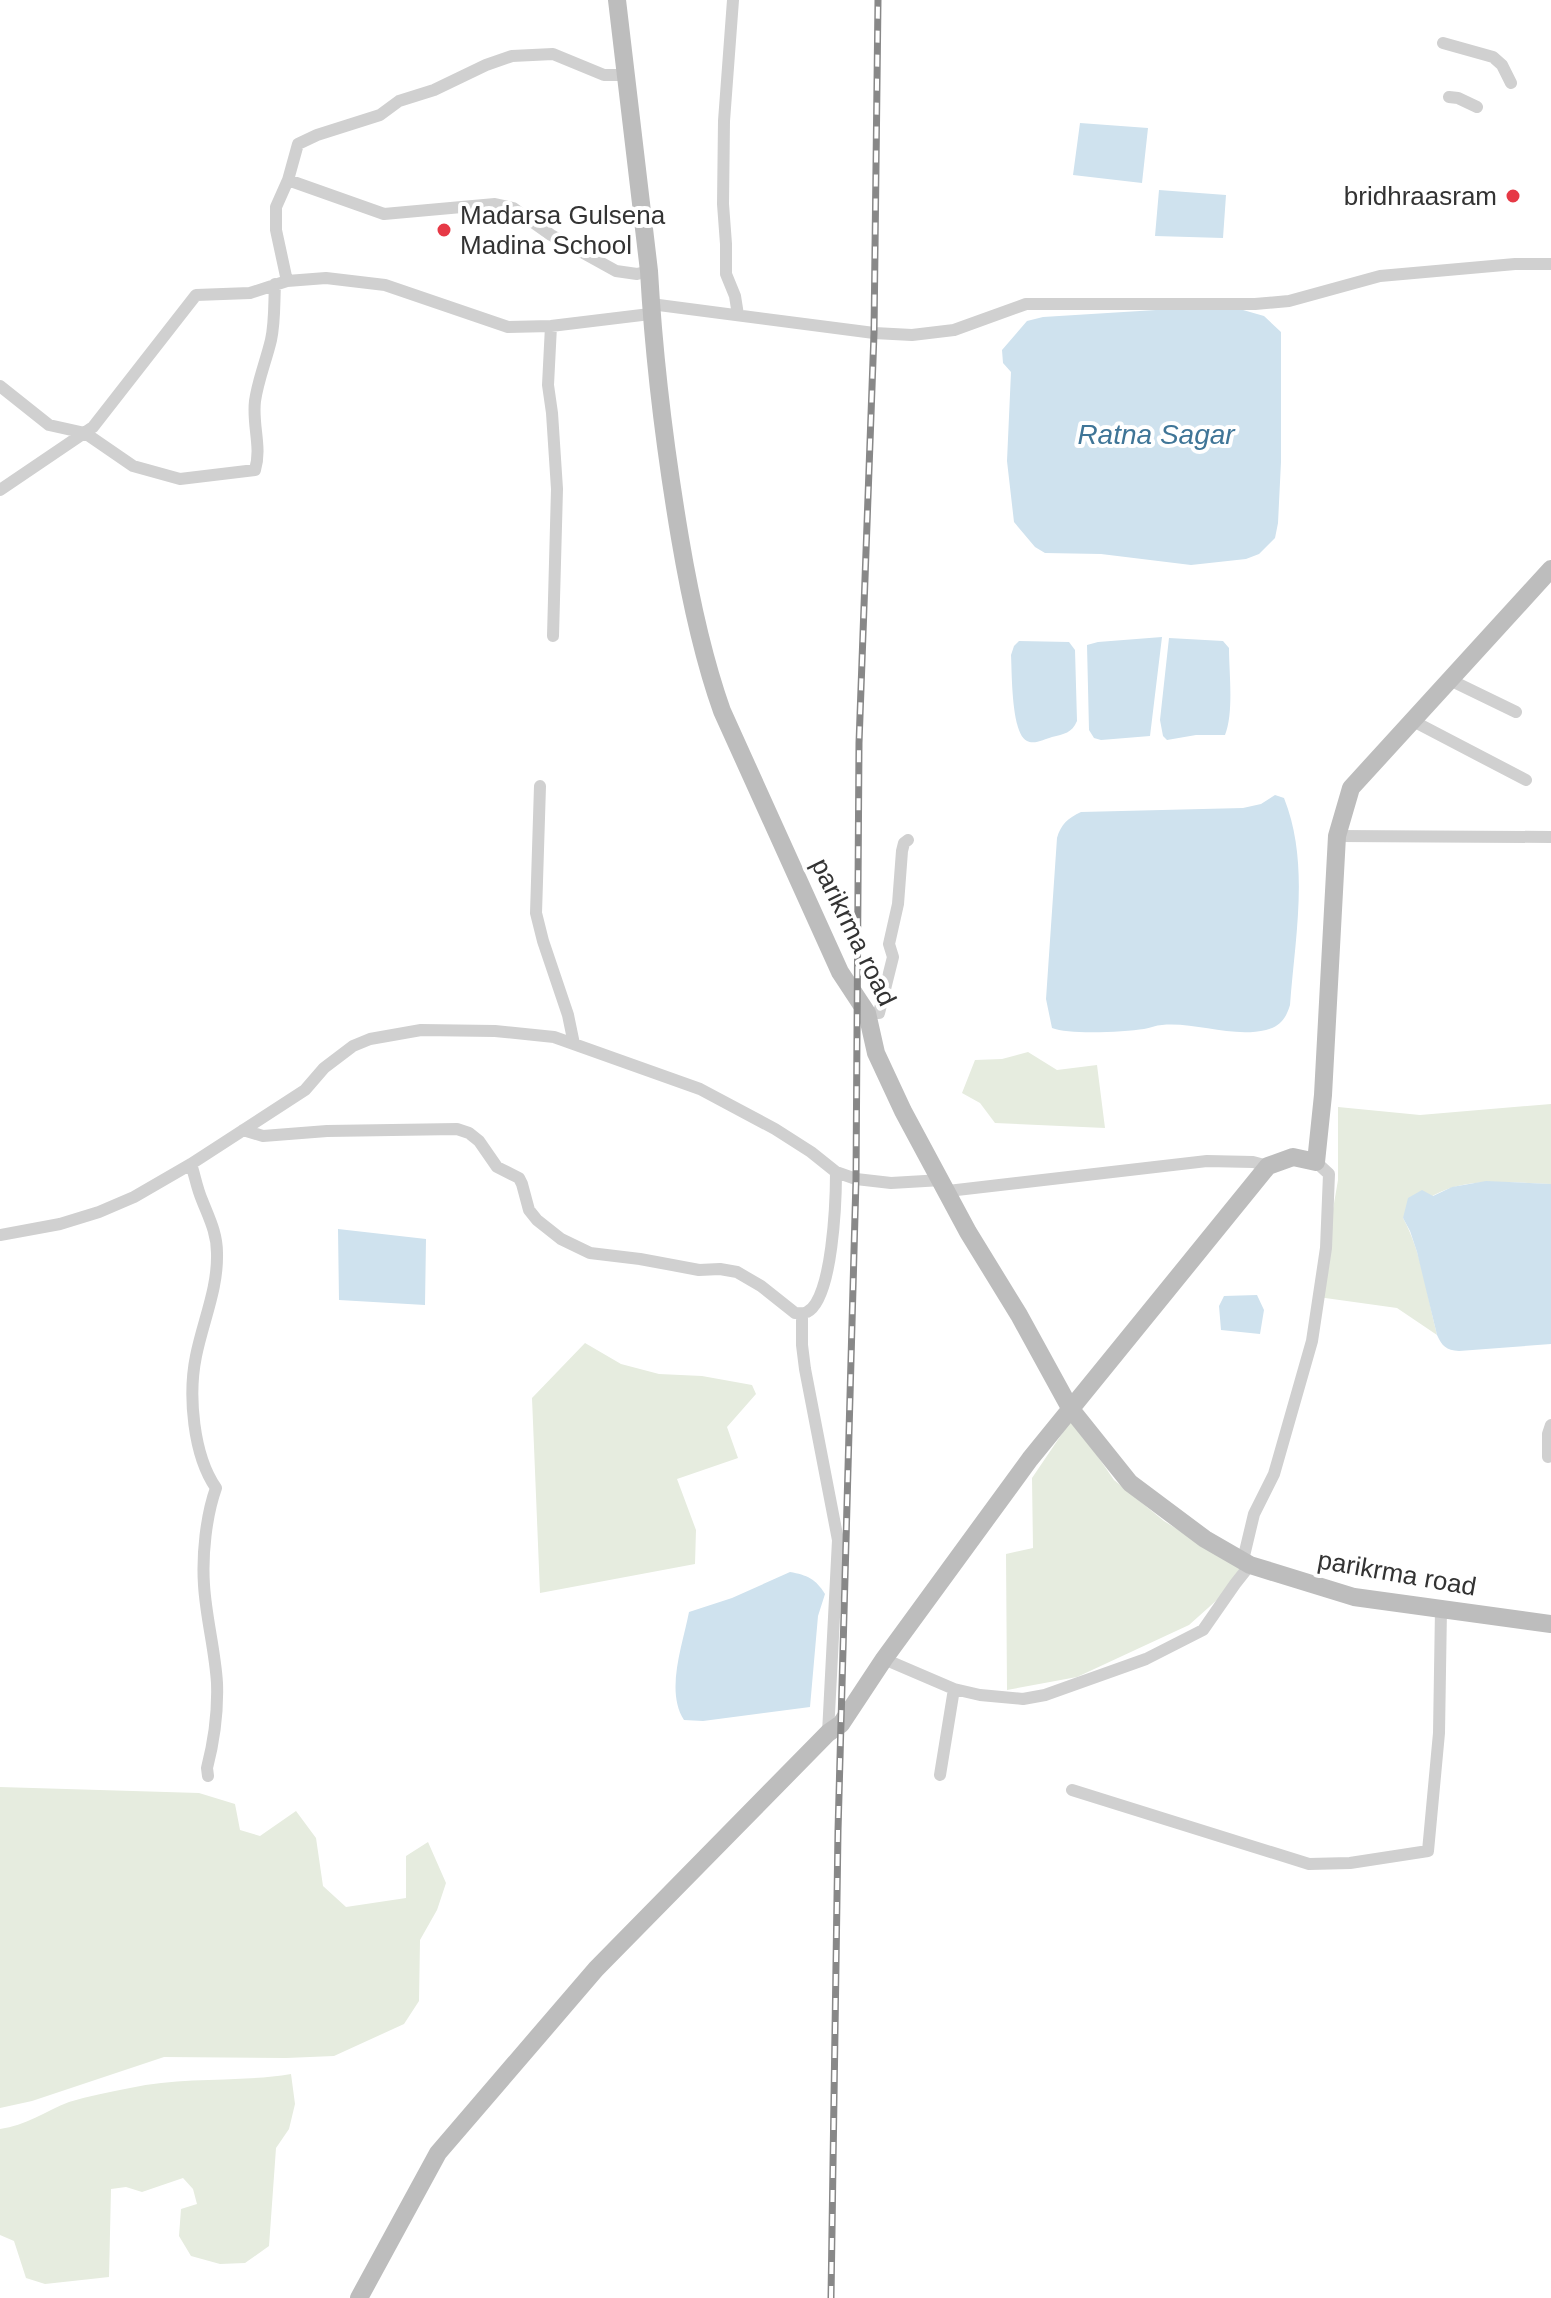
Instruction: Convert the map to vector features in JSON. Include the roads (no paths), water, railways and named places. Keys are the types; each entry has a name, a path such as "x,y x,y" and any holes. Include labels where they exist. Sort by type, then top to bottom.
{"main road":[{"name":"parikrma road","path":"617,0 649,271 660,408 687,580 706,667 722,711 840,972 867,1013 876,1053 903,1111 968,1232 1019,1315 1070,1408 1130,1483 1205,1539 1246,1563 1354,1597 1551,1624"},
{"path":"359,2298 438,2153 596,1969 828,1733 841,1724 884,1659 1030,1459 1268,1166 1293,1157 1316,1162 1323,1095 1337,836 1351,788 1551,569"}],"street":[{"path":"733,0 724,121 723,204 726,274 735,296 738,315"},
{"path":"1443,43 1493,57 1502,65 1511,83"},
{"path":"0,386 49,425 85,433 133,466 180,479 255,470 258,447 254,405 281,282 276,207 288,180 298,144 380,115 399,101 434,90 512,56 553,54 604,75 626,75"},
{"path":"1449,97 1477,107"},
{"path":"288,180 384,214 495,204 513,208 551,235 616,271 637,274 649,271"},
{"path":"0,490 93,427 196,295 250,293 281,282 326,278 385,285 508,327 551,326 650,309 738,315 912,335 954,330 1026,304 1255,304 1289,301 1380,276 1515,264 1551,264"},
{"path":"551,326 548,385 557,489 553,636"},
{"path":"1450,680 1516,712"},
{"path":"1413,721 1526,780"},
{"path":"540,786 536,913 574,1044"},
{"path":"1337,836 1551,837"},
{"path":"867,1013 879,1013 886,993 893,957 889,944 898,904 902,851 908,840"},
{"path":"0,1235 60,1224 134,1197 305,1090 338,1055 370,1039 421,1030 495,1031 554,1037 700,1089 775,1129 836,1172 856,1179 945,1186 1186,1162 1228,1160 1268,1166"},
{"path":"243,1130 263,1136 327,1131 457,1129 479,1141 497,1167 519,1178 529,1210 561,1239 590,1253 699,1270 737,1272 761,1286 795,1313 802,1314 812,1309 820,1296 828,1268 836,1172"},
{"path":"884,1659 954,1689 1023,1699 1045,1695 1146,1659 1203,1630 1246,1563 1254,1514 1274,1474 1312,1341 1329,1208 1329,1174 1316,1162"},
{"path":"191,1164 216,1236 217,1255 212,1299 195,1358 194,1389 195,1432 210,1479 216,1488 209,1510 204,1563 217,1683 208,1776"},
{"path":"802,1314 805,1369 838,1540 828,1733"},
{"path":"1548,1457 1551,1425"},
{"path":"1072,1790 1309,1864 1350,1863 1428,1851 1439,1733 1441,1609"},
{"path":"940,1775 954,1689"}],"water":[{"path":"1080,123 1148,128 1142,183 1073,175"},
{"path":"1159,190 1226,195 1223,238 1155,236"},
{"name":"Ratna Sagar","path":"1156,310 1243,310 1264,316 1281,332 1281,462 1275,538 1259,554 1246,559 1191,565 1101,554 1045,553 1035,547 1014,522 1007,461 1011,372 1003,363 1002,350 1027,321 1043,317"},
{"path":"1162,637 1150,736 1094,738 1089,730 1087,645"},
{"path":"1169,638 1223,641 1229,648 1230,704 1225,735 1196,735 1167,740 1163,736 1160,720"},
{"path":"1019,641 1069,642 1075,650 1077,721 1067,732 1033,742 1022,736 1015,715 1012,687 1011,655"},
{"path":"1275,795 1284,798 1292,823 1299,874 1290,1005 1282,1021 1266,1030 1253,1032 1175,1025 1097,1032 1052,1028 1046,999 1057,838 1066,822 1081,812 1243,808 1261,804"},
{"path":"1486,1181 1551,1184 1551,1344 1459,1351 1445,1347 1437,1335 1417,1252 1403,1218 1408,1198 1422,1190 1433,1196 1452,1187"},
{"path":"338,1229 426,1239 425,1305 339,1300"},
{"path":"1257,1295 1264,1310 1260,1334 1221,1330 1219,1306 1224,1296"},
{"path":"790,1572 810,1578 825,1594 818,1616 810,1707 703,1721 684,1720 676,1695 676,1682 689,1612 732,1598"}],"railway":[{"path":"831,2298 838,1831 856,1179 859,743 874,333 878,0"}],"place":[{"name":"bridhraasram","path":"1513,196"},
{"name":"Madarsa Gulsena Madina School","path":"444,230"}]}
